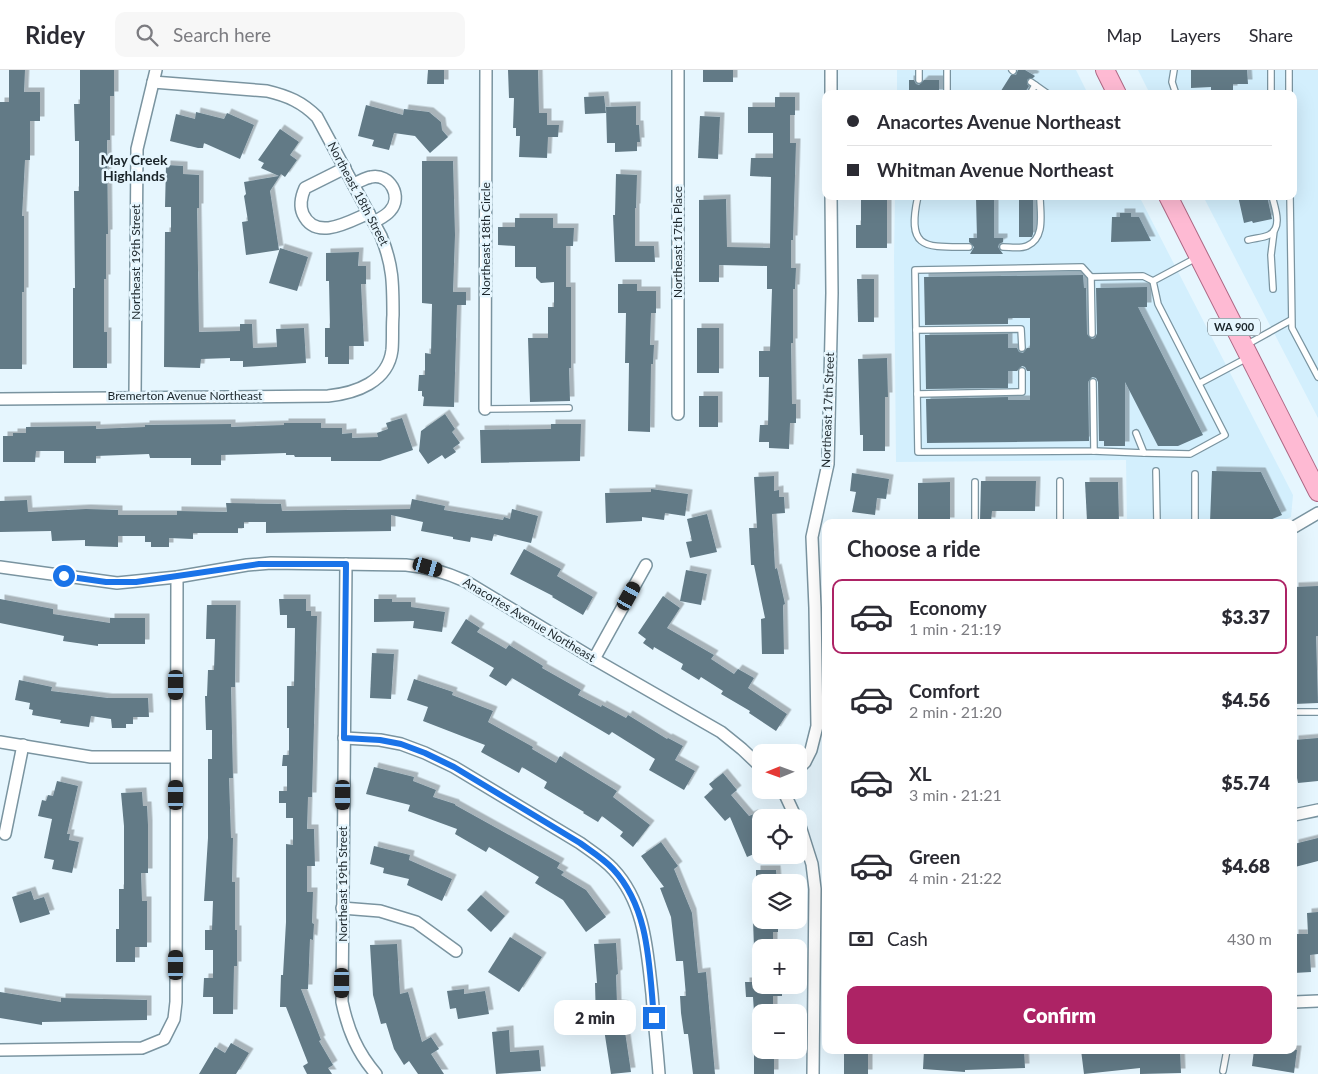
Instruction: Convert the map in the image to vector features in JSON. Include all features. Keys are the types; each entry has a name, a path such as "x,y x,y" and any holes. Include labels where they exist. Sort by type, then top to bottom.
{"main road":[{"path":"1105,70 1115,90"},
{"name":"WA 900","path":"1170,200 1318,492"}],"street":[{"name":"Northeast 19th Street","path":"135,396 136,148 156,70"},
{"name":"Northeast 18th Circle","path":"485,409 486,70"},
{"name":"Northeast 17th Place","path":"678,70 678,414"},
{"path":"830,70 831,90"},
{"name":"Northeast 18th Street","path":"153,82 267,92 294,99 306,106 317,117 382,236 389,255 392,272 392,351 388,364 382,374 369,385"},
{"path":"344,168 305,188 300,202 304,216 314,226 328,229 390,211 394,206 396,200 393,187 389,182 378,176 353,184"},
{"name":"Northeast 17th Street","path":"808,756 817,726 812,537 828,464 832,200"},
{"name":"Bremerton Avenue Northeast","path":"0,398 328,396 356,391 369,385"},
{"path":"1297,525 1318,513"},
{"name":"Anacortes Avenue Northeast","path":"0,568 117,583 177,577 247,565 271,563 428,567 465,581 594,659 721,732 752,759"},
{"name":"Northeast 19th Street","path":"346,564 342,1002 354,1043 376,1074"},
{"path":"594,659 646,565"},
{"path":"0,1050 142,1048 164,1039 174,1019 176,1002 177,577"},
{"path":"344,738 380,740 401,744 454,767 580,843 614,869 635,902 647,942 659,1074"},
{"path":"0,742 91,757 176,757"},
{"path":"5,834 23,745"},
{"path":"1297,814 1318,810"},
{"path":"807,848 812,864 815,889 813,1074"},
{"path":"342,908 380,911 398,915 416,922 456,951"},
{"path":"1297,1002 1318,1001"}],"lane":[{"path":"919,70 919,80"},
{"path":"947,70 947,90"},
{"path":"1174,70 1172,82 1175,90"},
{"path":"1271,70 1271,90"},
{"path":"1289,70 1289,90"},
{"path":"1031,90 1033,84 1042,90"},
{"path":"917,200 914,226 920,239 933,247 970,247"},
{"path":"1003,247 1026,247 1041,232 1040,200"},
{"path":"1273,200 1277,219 1271,255 1273,289"},
{"path":"1290,200 1292,328 1318,377"},
{"path":"1248,240 1270,235 1274,230"},
{"path":"1153,281 1198,256"},
{"path":"1092,334 1091,277 1082,267 915,270 918,452 1094,451 1190,454 1226,435 1158,304 1153,281"},
{"path":"1091,277 1143,276 1153,281"},
{"path":"1200,384 1291,320"},
{"path":"916,330 1021,329 1022,348"},
{"path":"917,394 1022,392 1022,371"},
{"path":"1093,382 1094,451"},
{"path":"485,409 569,408"},
{"path":"1136,432 1144,453"},
{"path":"1156,471 1157,519"},
{"path":"1195,474 1195,519"},
{"path":"1060,481 1060,519"},
{"path":"975,482 975,519"},
{"path":"1297,712 1318,712"},
{"path":"1224,1071 1226,1054"}],"shaded area":[{"path":"897,70 1076,70 1086,90 897,90"},
{"path":"1138,70 1318,70 1318,418 1205,200 1297,200 1297,90 1148,90"},
{"path":"895,200 1141,200 1293,495 1291,517 1287,519 1127,519 1126,460 896,462"}],"building":[{"path":"9,70 25,70 24,92 40,92 40,121 30,121 30,160 25,160 22,216 24,216 24,292 22,292 22,369 0,369 0,102 9,102"},
{"path":"80,70 114,70 114,96 110,96 110,140 107,140 108,234 106,234 106,279 104,279 104,332 107,332 107,368 73,368 73,288 75,288 74,191 79,191 79,141 75,141 74,104 80,104"},
{"path":"428,70 444,70 444,84 427,84"},
{"path":"508,70 538,70 539,113 547,113 547,125 559,125 558,137 548,137 547,158 519,157 520,136 516,136 516,128 513,128 514,98 509,98"},
{"path":"703,70 733,70 733,82 703,82"},
{"path":"1018,70 1025,70 1035,76 1027,80 1029,86 1026,90 1002,90 1011,75 1016,75"},
{"path":"1191,70 1247,70 1248,84 1233,84 1233,90 1211,90 1211,87 1191,88"},
{"path":"909,80 914,80 919,85 924,80 939,80 939,90 909,90"},
{"path":"604,96 606,113 585,114 584,97"},
{"path":"775,97 795,97 795,115 790,115 790,143 796,143 791,268 796,268 795,289 793,289 793,343 791,343 792,404 796,404 796,423 790,423 789,449 769,448 769,442 759,442 760,425 768,425 769,377 759,377 759,351 770,351 772,289 767,289 767,266 719,265 719,282 699,282 699,200 726,199 727,247 770,248 771,177 750,176 751,158 773,158 773,133 748,133 748,107 775,107"},
{"path":"366,105 403,115 404,109 429,112 441,122 442,130 448,137 430,153 415,136 394,133 389,150 372,146 374,140 358,136"},
{"path":"636,106 636,125 639,125 640,142 637,142 637,151 615,152 615,143 607,143 606,107"},
{"path":"196,112 224,119 227,113 254,125 240,159 204,143 203,148 198,148 170,141 176,114 195,119"},
{"path":"700,116 720,117 718,159 698,158"},
{"path":"280,129 299,142 290,155 297,160 285,177 281,174 270,191 279,250 246,255 242,222 248,221 244,182 279,176 261,168 264,163 258,160"},
{"path":"422,161 453,161 455,235 453,292 466,292 466,305 457,305 454,407 423,406 424,397 422,396 422,391 418,391 419,375 425,375 425,353 431,354 432,304 422,303"},
{"path":"166,165 183,166 183,174 199,175 199,208 197,208 199,332 240,331 240,324 252,324 253,348 277,347 276,329 304,328 306,363 243,367 243,361 230,361 230,358 201,359 200,368 164,367 165,232 171,232 171,207 165,207"},
{"path":"616,174 637,175 635,246 654,246 655,262 615,262 613,215 615,215"},
{"path":"861,200 887,200 887,248 856,248 856,225 861,225"},
{"path":"976,200 994,200 994,238 1003,238 1003,242 998,247 1003,254 970,254 974,247 969,242 969,238 977,238"},
{"path":"1019,200 1033,200 1032,237 1019,237"},
{"path":"1239,200 1268,200 1272,219 1244,223"},
{"path":"1120,213 1131,213 1131,217 1139,217 1151,241 1111,242 1112,217 1120,217"},
{"path":"515,218 553,218 553,228 574,228 573,246 566,246 566,287 571,287 570,401 530,402 528,338 548,338 548,307 554,307 554,282 541,283 536,278 536,267 515,267 515,246 498,245 498,227 515,227"},
{"path":"280,248 308,257 297,291 269,283"},
{"path":"359,252 358,266 366,266 366,284 361,284 364,346 349,346 349,364 328,364 328,357 325,357 325,328 330,328 329,281 326,281 326,253"},
{"path":"1083,275 1084,288 1086,288 1087,334 1092,339 1097,334 1096,288 1147,287 1147,307 1138,307 1203,435 1178,446 1158,446 1125,382 1125,446 1104,446 1104,441 1099,441 1098,382 1096,378 1092,377 1088,382 1089,441 927,443 926,399 1008,397 1008,400 1030,400 1030,371 1027,371 1022,366 1017,371 1008,371 1008,388 926,389 925,335 1008,334 1008,348 1017,348 1019,352 1023,353 1027,348 1030,348 1030,318 1008,318 1008,324 925,325 924,277"},
{"path":"857,279 874,279 874,322 858,322"},
{"path":"618,284 637,284 637,291 656,291 656,313 651,313 650,345 654,345 653,364 651,364 650,432 628,431 629,363 625,363 626,313 618,313"},
{"path":"697,328 719,328 719,373 697,373"},
{"path":"887,358 888,397 885,397 885,451 863,451 863,435 860,435 858,359"},
{"path":"699,396 718,396 718,427 699,427"},
{"path":"445,414 455,429 452,432 460,443 453,448 456,452 445,459 442,455 428,464 419,451 421,431"},
{"path":"402,418 413,450 380,461 331,461 331,457 295,457 294,455 286,455 286,453 221,455 221,465 191,465 191,458 150,458 149,454 96,456 96,463 64,463 64,451 36,451 35,462 3,462 3,436 13,436 13,433 26,433 26,427 96,426 96,429 145,427 145,425 231,424 231,427 284,425 284,423 321,423 321,428 342,428 342,434 352,433 352,438 378,437 377,433 388,429 386,423"},
{"path":"551,424 581,424 580,461 481,463 480,430 551,429"},
{"path":"1212,471 1261,472 1282,515 1272,519 1210,519"},
{"path":"852,473 889,479 886,499 877,498 875,515 852,512 856,492 850,491"},
{"path":"774,476 774,491 779,490 779,497 784,497 785,513 772,514 775,569 777,568 785,604 783,605 784,654 762,654 761,619 765,618 754,565 751,565 749,528 757,528 754,477"},
{"path":"981,481 1036,481 1035,511 992,511 991,519 980,519"},
{"path":"950,482 950,519 918,519 918,483"},
{"path":"1085,482 1118,482 1119,519 1087,519"},
{"path":"651,489 688,494 685,516 665,513 664,520 642,517 642,521 606,523 605,493 651,492"},
{"path":"412,499 445,506 444,510 503,520 504,517 510,519 512,509 538,516 531,543 494,534 492,541 471,537 470,542 453,539 453,537 421,531 423,522 391,515 391,531 266,533 266,522 244,522 244,528 238,528 238,533 193,533 193,539 169,538 169,547 151,547 151,542 145,542 145,536 118,536 118,547 85,546 85,540 52,541 51,531 0,532 0,501 27,500 28,512 86,509 118,510 118,515 177,515 177,511 227,512 226,503 281,504 282,511 410,509"},
{"path":"707,514 717,552 690,558 686,542 692,541 687,519"},
{"path":"524,549 561,569 557,576 593,597 583,615 553,596 510,574"},
{"path":"686,570 707,574 701,605 680,601"},
{"path":"1318,586 1318,636 1316,636 1318,703 1297,704 1297,587"},
{"path":"663,596 680,608 667,628 714,655 711,659 734,674 738,669 754,678 748,688 787,714 776,731 749,713 750,711 721,694 723,691 701,677 699,680 681,669 683,664 654,647 653,650 643,643 646,639 638,633"},
{"path":"0,599 53,609 53,614 110,623 110,618 145,618 145,644 98,644 98,646 63,641 64,636 0,623"},
{"path":"279,599 306,599 306,611 311,611 311,616 317,616 312,797 308,797 307,829 314,829 315,866 307,866 307,892 313,892 312,923 314,924 313,940 310,939 308,989 301,989 321,1040 319,1041 333,1065 328,1068 332,1074 307,1074 303,1066 308,1063 286,1007 280,1007 286,922 286,844 293,845 293,818 286,818 286,803 279,803 279,791 287,791 287,766 282,766 283,755 289,755 287,686 294,686 295,628 287,628 287,615 280,615"},
{"path":"374,599 392,599 392,602 411,602 411,607 445,612 442,632 413,628 414,621 374,622"},
{"path":"207,605 236,605 235,687 231,687 233,778 229,778 231,838 233,838 232,882 235,882 235,930 237,930 237,966 234,966 233,1014 213,1014 213,997 203,997 204,978 213,978 213,950 205,950 205,930 212,930 213,901 204,901 208,838 208,759 212,759 212,730 206,730 205,696 207,696 208,670 214,670 215,639 206,639"},
{"path":"466,619 480,628 477,632 506,649 509,645 543,666 542,668 581,690 578,695 626,718 628,715 667,739 683,746 675,760 695,771 684,790 649,770 655,759 612,732 609,735 512,678 506,686 489,676 494,668 451,643"},
{"path":"372,653 394,654 391,699 370,698"},
{"path":"414,679 453,692 452,695 493,711 488,722 533,747 532,749 556,763 560,756 617,791 613,797 650,825 633,847 620,836 623,832 602,816 598,822 583,813 544,788 547,782 522,767 519,773 481,752 485,745 423,721 428,707 407,700"},
{"path":"19,680 52,687 51,691 108,698 148,698 149,717 133,717 133,724 126,724 126,728 112,728 111,719 91,716 89,727 60,723 61,720 32,715 33,710 29,709 30,703 15,700"},
{"path":"1318,738 1318,781 1298,783 1297,740"},
{"path":"374,767 414,777 413,781 436,790 433,797 455,804 560,863 557,868 564,872 561,875 586,890 606,917 586,932 563,900 535,883 539,877 489,847 486,852 455,834 457,829 408,811 410,805 366,794"},
{"path":"723,773 737,790 731,795 749,816 752,815 752,855 747,857 730,817 725,821 704,797 713,789 709,784"},
{"path":"57,781 78,786 67,834 70,834 69,840 79,842 72,873 52,869 54,860 44,858 52,819 38,816 42,800 46,801 48,795 53,796"},
{"path":"142,792 143,806 147,806 148,825 148,873 141,873 142,901 147,901 147,947 135,947 135,962 116,962 116,929 119,929 119,889 124,889 124,826 121,793"},
{"path":"1318,838 1318,861 1297,866 1297,843"},
{"path":"661,842 678,866 674,869 692,913 698,973 706,972 715,1074 693,1074 688,1034 684,1034 681,1013 680,996 686,996 683,961 676,961 671,917 660,888 664,887 641,856"},
{"path":"374,846 410,855 409,860 452,879 442,901 407,885 409,879 383,873 384,868 370,864"},
{"path":"756,870 776,870 776,874 756,874"},
{"path":"31,891 34,900 44,897 50,914 20,923 12,897"},
{"path":"481,895 505,916 491,932 467,910"},
{"path":"1318,912 1318,954 1310,955 1311,972 1297,973 1297,934 1308,934 1307,913"},
{"path":"753,929 778,929 778,932 773,932 773,939 754,939"},
{"path":"510,937 542,957 519,992 488,972"},
{"path":"616,943 617,1004 624,1005 624,1025 631,1072 611,1074 603,1023 596,1023 595,983 597,983 594,944"},
{"path":"397,944 400,994 408,992 422,1042 431,1037 439,1049 431,1054 444,1074 418,1074 409,1061 404,1065 394,1049 386,1023 381,1024 373,995 370,945"},
{"path":"745,982 752,982 752,994 782,994 782,996 773,996 773,1004 753,1004 753,997 746,997"},
{"path":"464,989 464,994 485,991 489,1014 458,1019 456,1008 450,1009 447,991"},
{"path":"0,992 61,1002 61,998 147,1000 147,1020 42,1022 42,1025 0,1018"},
{"path":"509,1030 510,1052 539,1050 541,1071 496,1074 492,1032"},
{"path":"231,1043 249,1053 236,1074 199,1074 215,1047 225,1053"},
{"path":"844,1054 868,1054 868,1074 844,1074"},
{"path":"924,1054 1024,1054 1025,1068 965,1070 965,1072 923,1069"},
{"path":"1082,1054 1180,1054 1181,1073 1140,1074 1140,1068 1084,1074"},
{"path":"1254,1054 1296,1054 1294,1073 1252,1066"},
{"path":"754,1059 774,1059 774,1074 754,1074"}],"district":[{"name":"May Creek Highlands","path":"134,168"}],"route":[{"path":"64,576 117,583 177,577 247,565 271,563 346,564 344,738 380,740 401,744 454,767 580,843 614,869 635,902 641,919 647,942 654,1018"}]}
